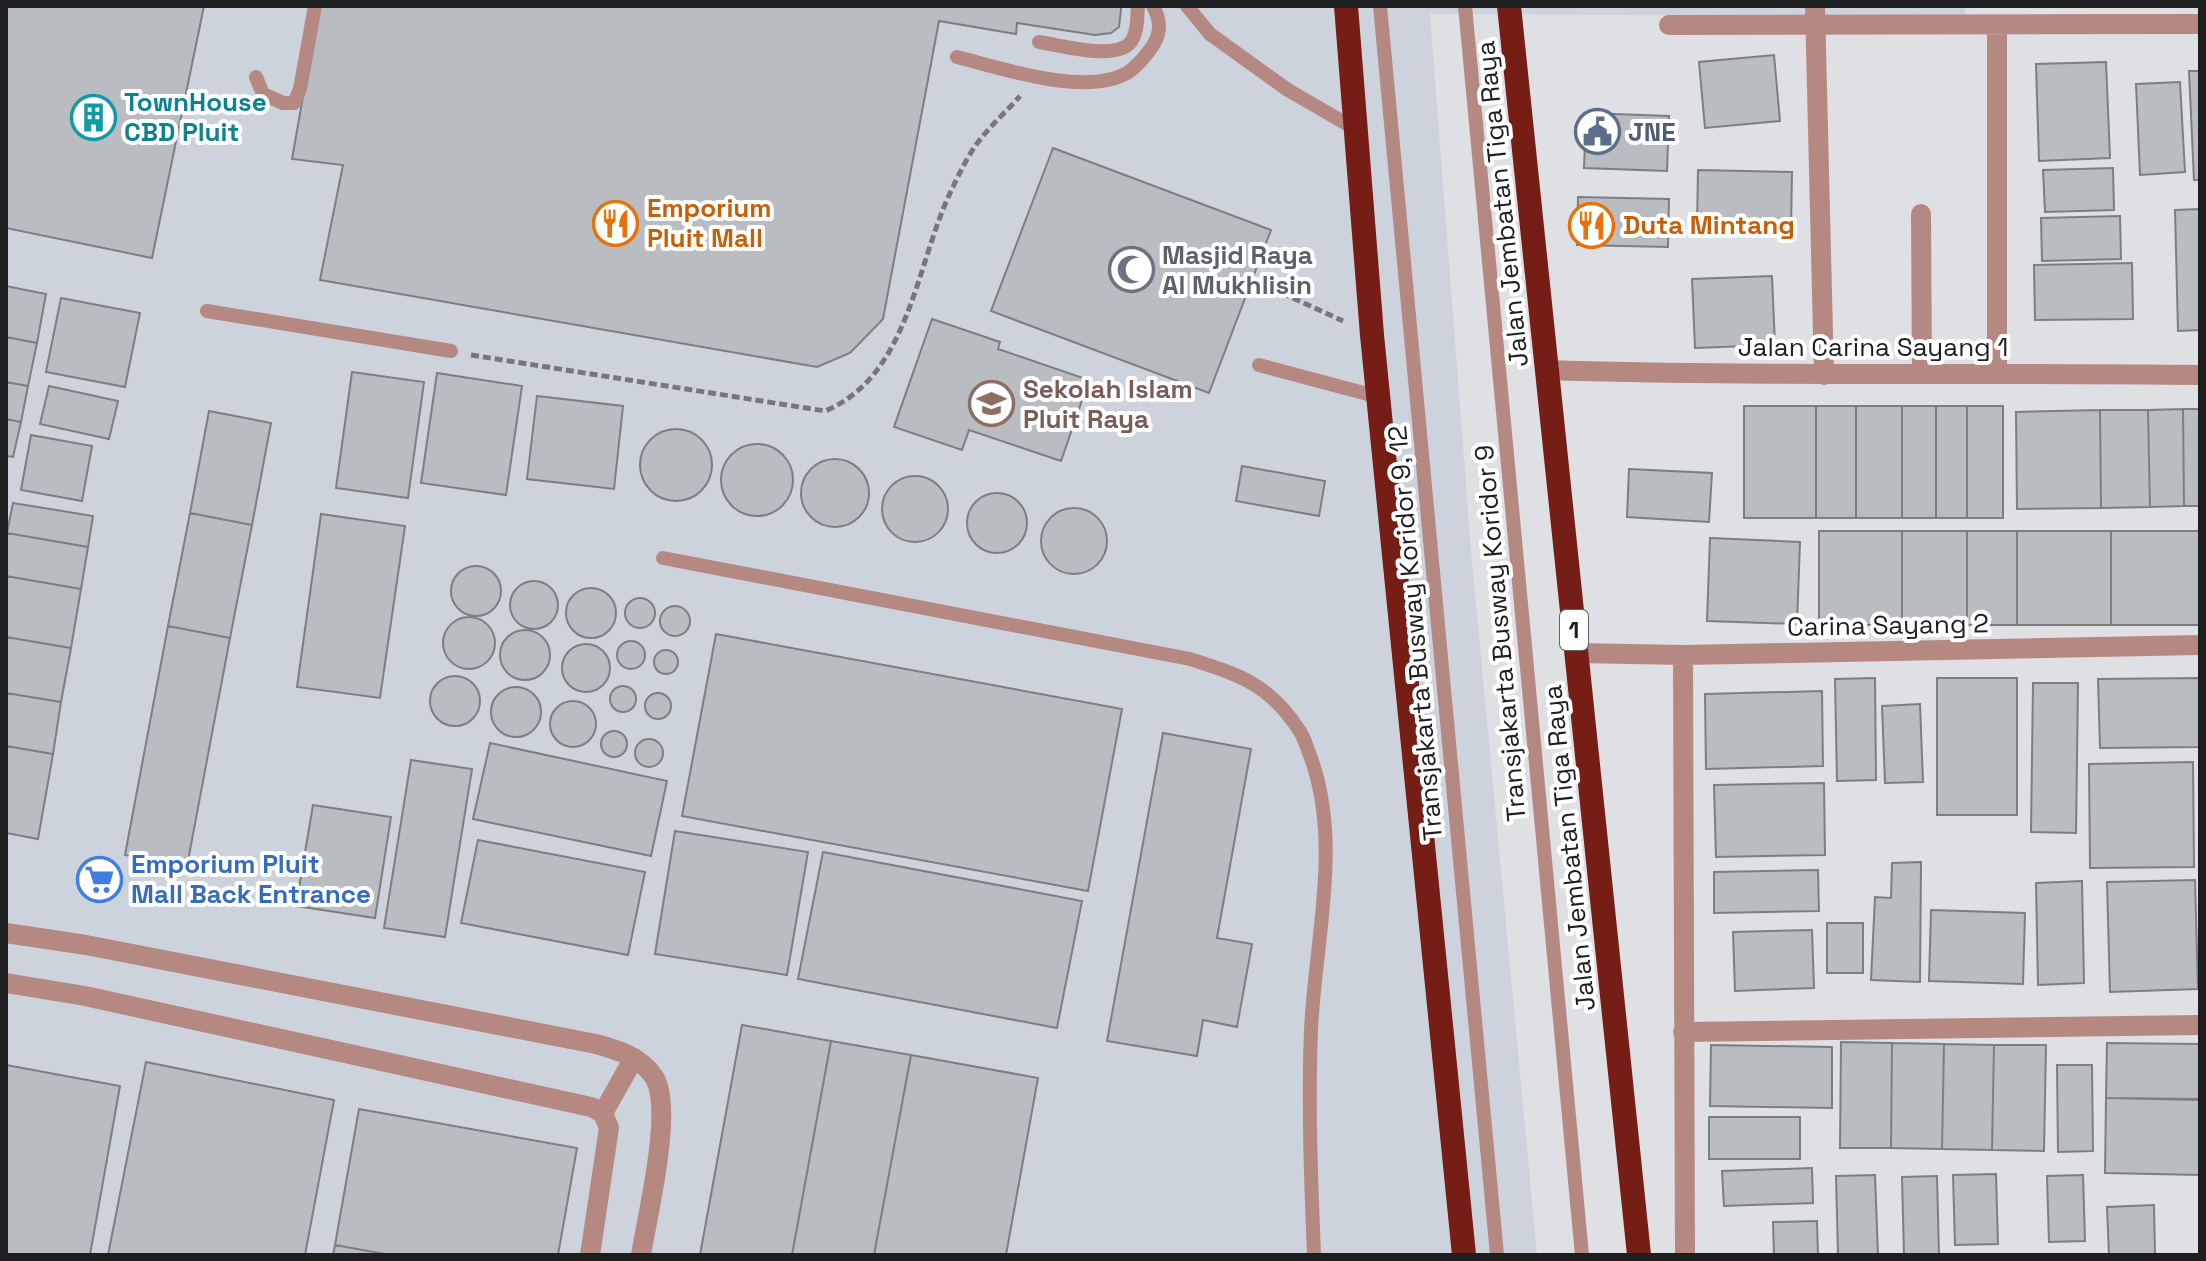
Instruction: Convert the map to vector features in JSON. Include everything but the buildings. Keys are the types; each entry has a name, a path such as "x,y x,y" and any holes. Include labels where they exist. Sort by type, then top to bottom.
{"highway":[{"path":"1346,6 1379,397 1464,1255"},
{"name":"Jalan Jembatan Tiga Raya","path":"1509,6 1639,1255"}],"street":[{"path":"1815,16 1824,375"},
{"path":"1669,25 1815,16 1939,16 1997,26 2200,24"},
{"path":"1997,26 1997,372"},
{"path":"1921,214 1922,374"},
{"name":"Jalan Carina Sayang 1","path":"1547,370 1824,375 1997,372 2200,375"},
{"name":"Carina Sayang 2","path":"1577,653 1683,655 2200,645"},
{"path":"1683,655 1685,1255"},
{"path":"6,933 86,945 596,1044 634,1058 655,1078 662,1100 660,1143 641,1255"},
{"path":"6,983 100,1000 576,1102 603,1113 609,1128 590,1255"},
{"path":"1683,1032 2200,1025"},
{"path":"603,1113 634,1058"}],"lane":[{"path":"256,77 263,94 283,103 294,103 300,89 315,6"},
{"path":"1039,42 1101,52 1116,50 1129,44 1135,32 1138,6"},
{"path":"957,57 1035,76 1085,82 1108,79 1127,73 1143,58 1159,35 1160,24 1153,6"},
{"path":"1187,6 1210,34 1288,90 1357,130"},
{"name":"Transjakarta Busway Koridor 9, 12","path":"1380,6 1497,1255"},
{"name":"Transjakarta Busway Koridor 9","path":"1465,6 1582,1255"},
{"path":"207,311 451,351"},
{"path":"1259,365 1379,397"},
{"path":"663,558 1190,659 1241,676 1275,698 1301,733 1318,779 1326,845 1311,1029 1310,1171 1314,1255"}],"path":[{"path":"451,351 825,411 842,404 860,389 879,366 897,337 951,191 979,141 1035,76"},
{"path":"1271,288 1337,319"}],"shaded area":[{"path":"6,6 1965,6 1965,17 1430,14 1471,551 1537,1255 6,1255"}],"place":[{"name":"TownHouse CBD Pluit","path":"93,117"},
{"name":"JNE","path":"1597,132"},
{"name":"Emporium Pluit Mall","path":"616,223"},
{"name":"Duta Mintang","path":"1592,225"},
{"name":"Masjid Raya Al Mukhlisin","path":"1131,270"},
{"name":"Sekolah Islam Pluit Raya","path":"992,404"},
{"name":"Emporium Pluit Mall Back Entrance","path":"100,879"}]}
